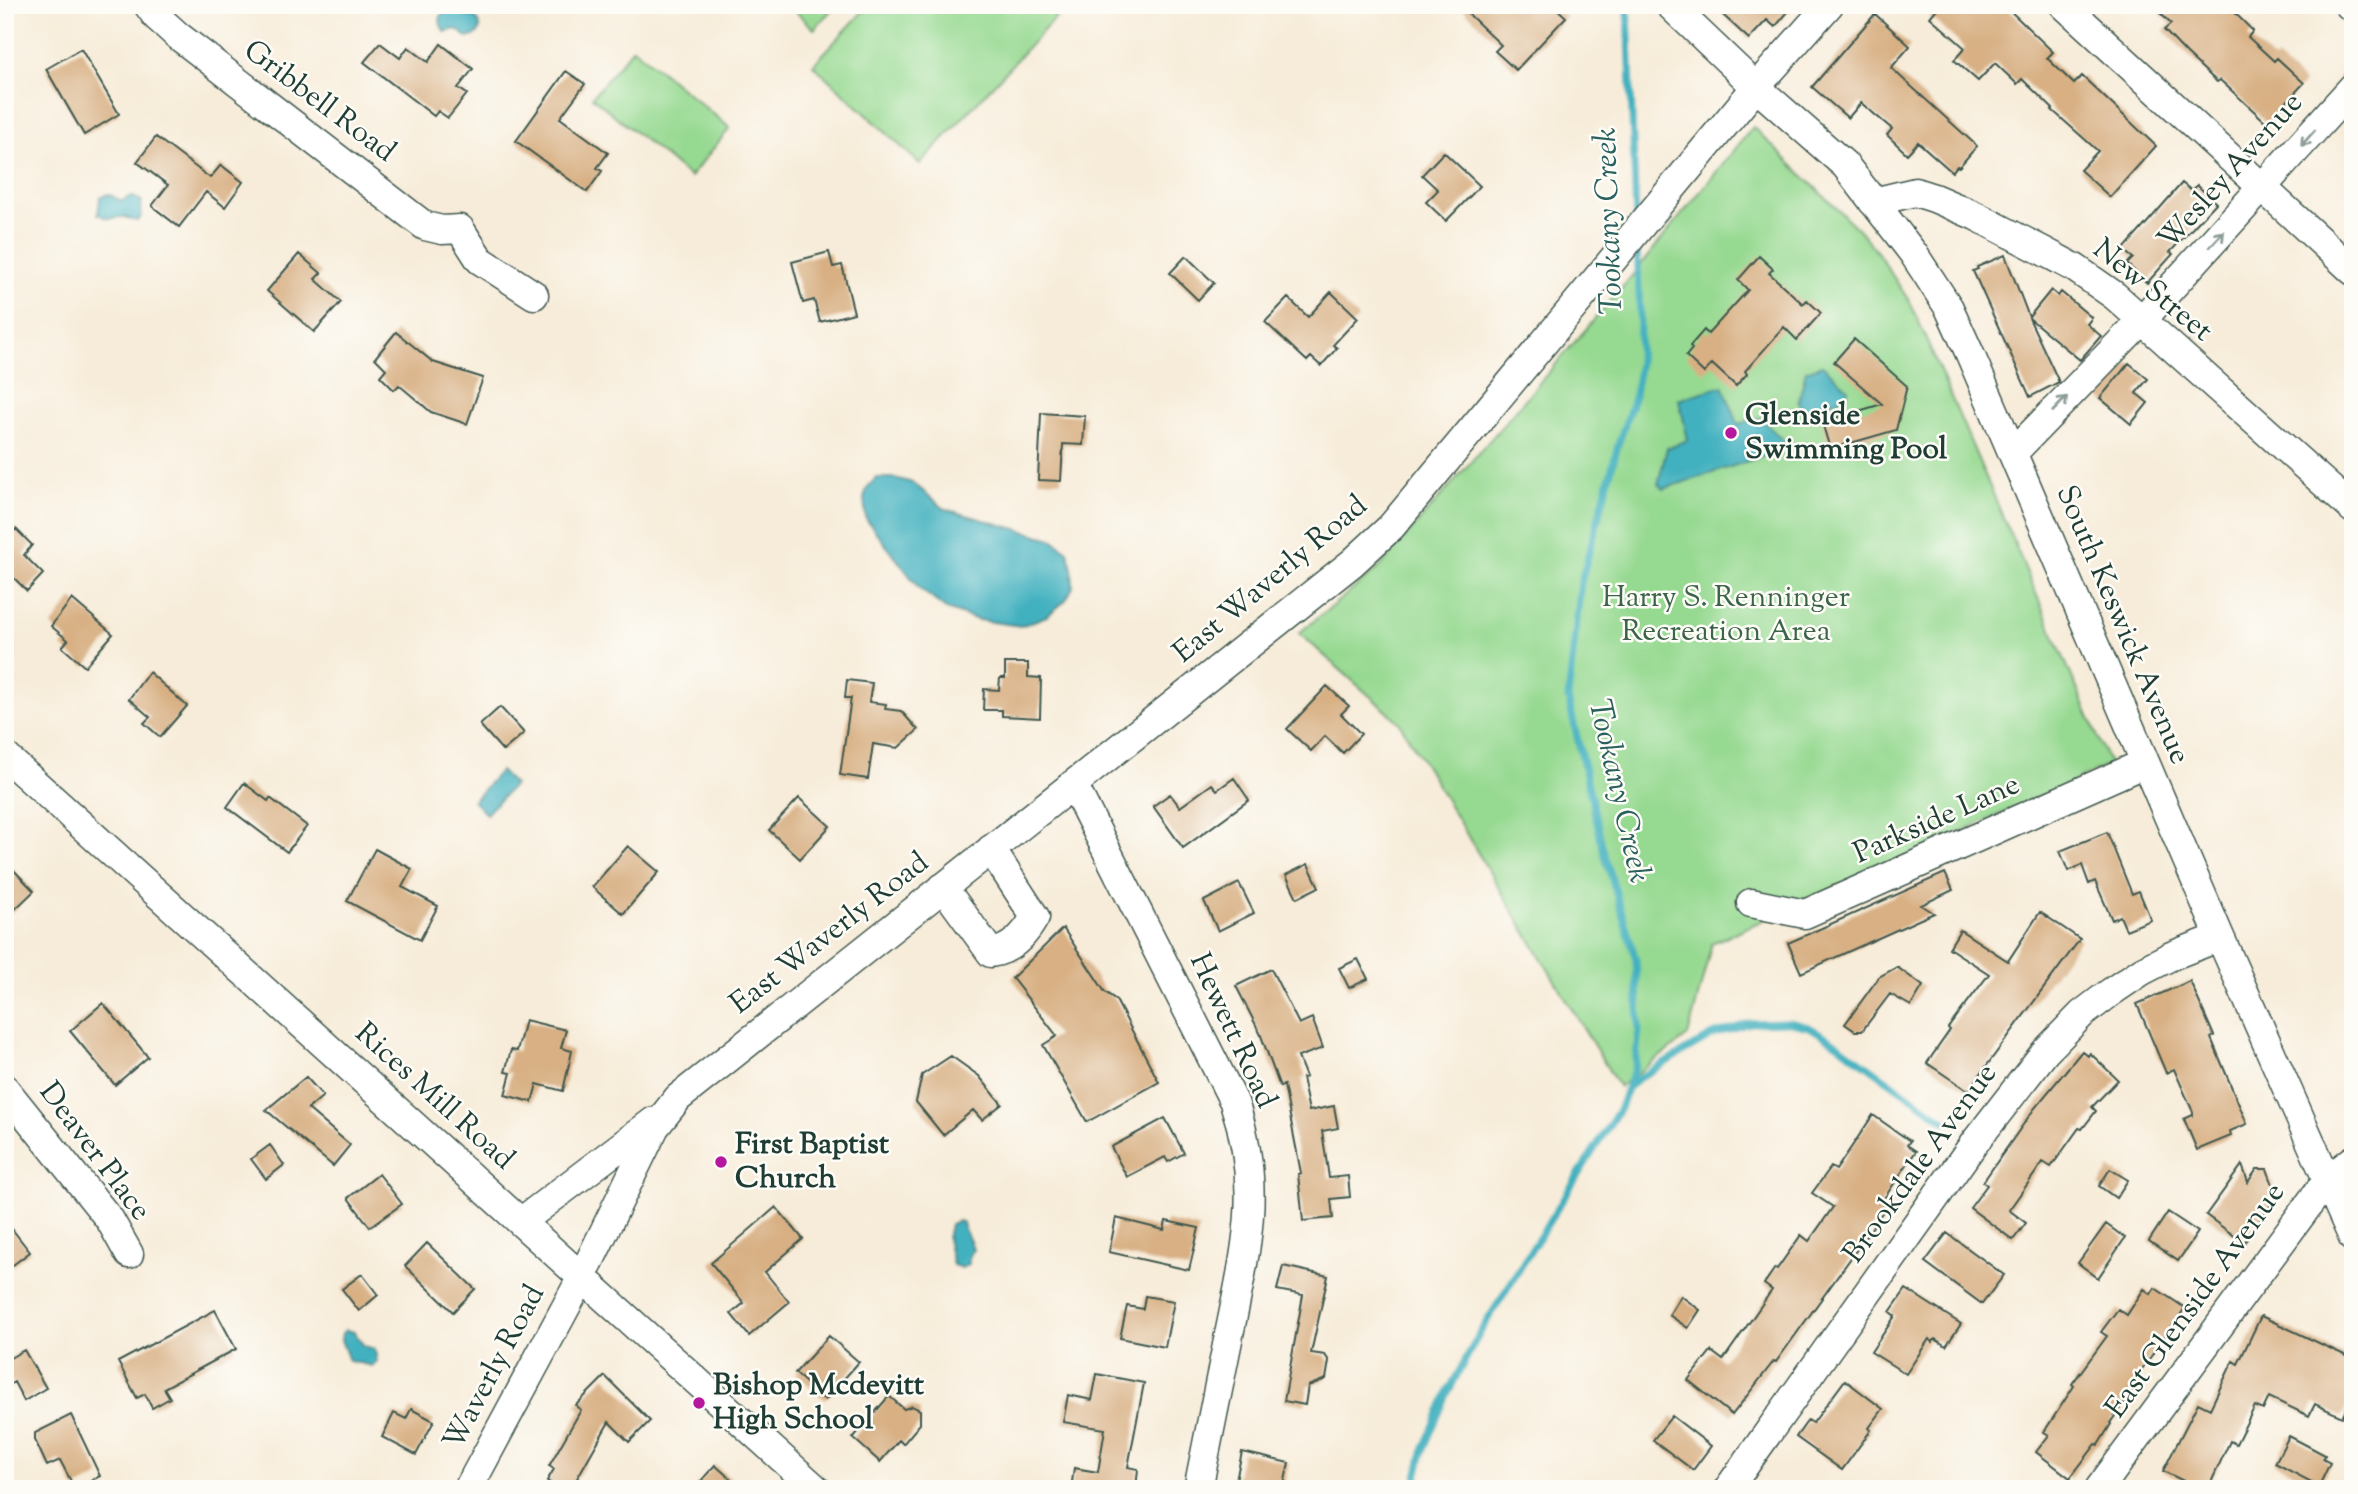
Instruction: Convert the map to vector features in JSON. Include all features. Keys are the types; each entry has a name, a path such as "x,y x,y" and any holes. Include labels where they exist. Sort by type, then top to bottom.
{"street":[{"name":"South Keswick Avenue","path":"1670,5 1756,87 1845,165 1913,253 1949,308 2353,1238"},
{"name":"East Waverly Road","path":"581,1279 655,1127 690,1087 1374,543 1415,498 1756,87 1829,5"},
{"path":"2064,5 2353,271"},
{"name":"Gribbell Road","path":"156,9 177,35 425,226 442,230 460,229 480,260 534,295"},
{"name":"Wesley Avenue","path":"2012,453 2141,321 2353,87"},
{"name":"New Street","path":"1873,202 1915,192 1959,208 2075,268 2115,296 2353,509"},
{"name":"Rices Mill Road","path":"5,756 816,1489"},
{"name":"Parkside Lane","path":"1751,903 1805,914 2145,763"},
{"name":"Hewett Road","path":"1073,785 1234,1102 1247,1150 1250,1179 1248,1240 1198,1489"},
{"path":"943,887 991,953 1004,951 1026,932 1035,917 991,849"},
{"name":"Brookdale Avenue","path":"1728,1489 1975,1142 2045,1052 2082,1014 2111,992 2161,961 2220,937"},
{"name":"Deaver Place","path":"5,1089 110,1220 129,1254"},
{"name":"East Waverly Road","path":"522,1221 665,1113"},
{"name":"East Glenside Avenue","path":"2099,1489 2327,1180 2353,1160"},
{"name":"Waverly Road","path":"468,1489 581,1279"}],"green space":[{"path":"789,5 836,5 814,29"},
{"path":"869,5 1067,5 920,164 813,65"},
{"path":"633,48 730,128 690,177 592,97"},
{"name":"Harry S. Renninger Recreation Area","path":"1753,127 1859,230 1878,253 1911,304 2110,765 1712,943 1688,1036 1619,1087 1399,722 1299,633 1378,569 1626,283"}],"water":[{"path":"457,7 477,20 480,30 476,35 468,38 456,29 445,32 441,26 441,14 445,8"},
{"path":"108,194 122,201 131,196 142,201 142,215 138,221 123,217 107,218 98,214 100,197"},
{"path":"1822,365 1848,388 1846,397 1805,409 1798,403 1806,371"},
{"name":"Glenside Swimming Pool","path":"1723,386 1738,424 1760,418 1786,443 1785,449 1663,489 1658,484 1667,448 1688,440 1679,399"},
{"path":"876,478 895,478 913,483 945,509 1052,539 1068,551 1072,568 1073,587 1065,601 1047,616 1021,626 978,620 946,609 919,588 866,519 864,498 867,488"},
{"path":"500,771 514,785 486,814 473,801"},
{"path":"962,1222 973,1251 968,1264 962,1268 953,1265 947,1239 950,1224"},
{"path":"346,1330 354,1332 364,1346 375,1349 377,1361 372,1366 349,1361 341,1340 342,1333"}],"building":[{"path":"1459,5 1553,5 1566,17 1516,70 1495,51 1501,45"},
{"path":"1712,5 1794,5 1775,27 1767,20 1749,39"},
{"path":"1940,5 2004,5 2053,52 2047,58 2074,84 2082,76 2156,146 2110,197 2080,170 2098,151 2022,79 2017,84 1995,63 1978,81 1954,60 1965,48 1930,17"},
{"path":"2152,5 2227,5 2253,31 2248,37 2274,61 2277,58 2304,83 2267,123 2187,54 2164,30 2171,24"},
{"path":"1875,14 1910,46 1891,68 1977,146 1952,172 1918,142 1907,154 1887,135 1892,129 1861,103 1848,118 1812,87"},
{"path":"380,43 400,58 408,47 428,62 441,44 473,69 458,88 467,94 448,118 438,111 434,116 364,62"},
{"path":"81,49 119,114 84,135 46,69"},
{"path":"566,71 585,84 560,118 608,153 597,168 602,171 587,192 516,141"},
{"path":"156,137 210,178 221,165 243,182 225,207 206,192 179,227 152,206 168,185 137,162"},
{"path":"1444,152 1480,186 1446,221 1426,202 1438,190 1422,175"},
{"path":"2182,183 2192,191 2197,185 2216,203 2170,252 2173,254 2147,283 2127,264 2133,258 2123,250"},
{"path":"829,252 833,267 842,265 854,313 820,322 814,300 803,303 792,262"},
{"path":"299,254 321,273 315,279 341,302 314,332 267,291"},
{"path":"2005,255 2029,317 2051,290 2058,296 2061,292 2092,318 2087,324 2101,336 2080,360 2029,318 2059,382 2030,397 1973,271"},
{"path":"1186,256 1214,283 1198,300 1170,273"},
{"path":"1759,256 1773,269 1769,273 1803,304 1807,300 1821,313 1797,340 1784,327 1745,371 1747,374 1736,386 1712,364 1704,373 1686,356 1692,349 1690,346 1704,330 1708,334 1748,290 1738,280"},
{"path":"1331,292 1358,318 1333,345 1337,348 1321,366 1311,357 1307,361 1265,322 1288,298 1308,317"},
{"path":"396,332 433,362 483,378 467,424 431,412 399,385 394,390 380,376 386,369 375,358"},
{"path":"1854,339 1907,386 1896,430 1830,449 1822,422 1882,404 1834,362"},
{"path":"2129,363 2148,379 2136,393 2148,403 2131,424 2100,398"},
{"path":"1041,413 1085,416 1083,445 1063,444 1061,481 1038,480"},
{"path":"16,529 32,545 24,555 43,574 27,591 8,572 5,575 5,537"},
{"path":"72,599 113,634 85,667 62,647 68,640 51,626"},
{"path":"1005,663 1028,663 1028,677 1041,678 1040,718 1002,716 1002,710 983,710 984,689 999,690 1000,678 1005,678"},
{"path":"149,672 187,706 160,737 144,723 150,717 129,699"},
{"path":"847,680 872,683 869,702 886,704 885,709 901,711 918,730 898,748 873,744 868,779 840,775 851,698 845,698"},
{"path":"1327,686 1349,706 1341,714 1361,734 1343,753 1325,736 1311,751 1287,729"},
{"path":"500,707 524,733 503,751 480,725"},
{"path":"1234,778 1249,800 1183,848 1153,806 1170,794 1180,807 1212,784 1217,790"},
{"path":"244,783 268,801 270,798 307,826 287,852 227,807"},
{"path":"799,798 830,826 800,859 769,830"},
{"path":"2107,832 2132,894 2139,891 2151,920 2126,930 2120,916 2112,920 2095,881 2089,884 2082,865 2068,871 2060,851"},
{"path":"628,846 659,872 623,914 592,887"},
{"path":"375,849 412,869 402,887 438,906 420,940 347,901"},
{"path":"5,861 34,891 5,919"},
{"path":"1308,864 1319,887 1297,898 1286,875"},
{"path":"1945,873 1953,890 1921,905 1934,913 1801,973 1788,943"},
{"path":"1239,883 1254,913 1218,931 1204,901"},
{"path":"2040,912 2080,939 1968,1091 1927,1063 1950,1030 1948,1028 1989,974 1949,948 1960,930 2008,961"},
{"path":"1063,928 1105,992 1116,1000 1159,1082 1087,1122 1043,1045 1057,1036 1012,978"},
{"path":"1358,959 1368,979 1349,988 1339,968"},
{"path":"1897,967 1923,986 1911,1006 1890,994 1862,1031 1855,1031 1845,1024 1879,977"},
{"path":"1271,969 1299,1024 1312,1018 1323,1048 1298,1057 1306,1077 1302,1078 1309,1111 1334,1106 1338,1128 1322,1131 1329,1178 1348,1176 1350,1197 1331,1199 1333,1218 1303,1221 1298,1174 1301,1173 1284,1085 1280,1087 1260,1033 1236,986"},
{"path":"2190,981 2247,1124 2230,1131 2231,1136 2197,1150 2184,1119 2193,1115 2193,1112 2174,1069 2166,1073 2137,1004"},
{"path":"103,1003 148,1057 115,1085 70,1031"},
{"path":"525,1020 566,1030 561,1048 572,1051 563,1091 537,1084 532,1102 505,1095 511,1073 505,1072 511,1050 517,1051"},
{"path":"2082,1051 2088,1056 2090,1053 2118,1080 2092,1107 2096,1111 2082,1129 2079,1128 2051,1167 2043,1162 2009,1210 2026,1223 2013,1240 1970,1208 1987,1185 1983,1182 2034,1109"},
{"path":"951,1056 979,1076 1002,1104 982,1120 973,1110 943,1135 916,1102 922,1075"},
{"path":"306,1077 323,1096 308,1109 350,1145 333,1166 266,1110"},
{"path":"1873,1115 1910,1141 1907,1145 1916,1151 1881,1203 1886,1207 1853,1255 1776,1362 1774,1361 1732,1415 1688,1380 1711,1351 1723,1360 1772,1290 1764,1284 1775,1268 1777,1269 1801,1235 1809,1241 1833,1207 1812,1193 1831,1167 1836,1170"},
{"path":"1165,1118 1184,1153 1168,1162 1165,1157 1127,1177 1111,1147"},
{"path":"270,1145 284,1165 266,1179 251,1159"},
{"path":"2242,1165 2248,1182 2257,1169 2267,1169 2275,1190 2273,1202 2244,1243 2206,1215"},
{"path":"2110,1169 2128,1180 2116,1198 2099,1186"},
{"path":"379,1174 402,1204 370,1227 348,1198"},
{"path":"776,1207 803,1239 765,1272 789,1302 749,1336 731,1314 744,1303 711,1263"},
{"path":"2168,1212 2198,1232 2178,1261 2149,1241"},
{"path":"1116,1218 1164,1230 1166,1221 1199,1228 1189,1270 1109,1252"},
{"path":"5,1220 30,1252 5,1271"},
{"path":"2106,1224 2125,1238 2098,1278 2078,1263"},
{"path":"1947,1233 2004,1275 1982,1304 1925,1262"},
{"path":"427,1243 475,1289 453,1312 405,1266"},
{"path":"1283,1266 1328,1276 1311,1353 1325,1355 1329,1361 1326,1379 1308,1386 1305,1405 1284,1401 1303,1295 1277,1290"},
{"path":"362,1274 378,1295 359,1311 342,1289"},
{"path":"2155,1288 2185,1308 2135,1379 2139,1382 2098,1445 2096,1444 2070,1478 2036,1452 2049,1435 2044,1432 2074,1386 2072,1384 2107,1336 2101,1332 2118,1309 2127,1315 2144,1289 2151,1294"},
{"path":"1906,1289 1961,1324 1946,1346 1935,1339 1933,1342 1929,1339 1906,1374 1871,1352 1895,1316 1890,1312"},
{"path":"1145,1296 1174,1301 1165,1347 1120,1338 1127,1306 1143,1309"},
{"path":"1681,1296 1700,1310 1688,1328 1669,1315"},
{"path":"215,1310 236,1349 164,1388 170,1398 152,1408 145,1394 137,1398 118,1362"},
{"path":"2261,1316 2353,1359 2353,1394 2342,1417 2315,1404 2309,1416 2269,1397 2263,1410 2255,1406 2236,1444 2230,1441 2208,1489 2200,1489 2163,1471 2198,1403 2210,1409 2233,1361 2238,1364"},
{"path":"829,1336 859,1362 825,1400 795,1373"},
{"path":"24,1350 46,1388 24,1401 14,1382 5,1387 5,1361"},
{"path":"1097,1374 1144,1383 1128,1467 1138,1469 1136,1489 1071,1489 1074,1468 1098,1472 1105,1429 1063,1422 1068,1395 1092,1400"},
{"path":"605,1376 650,1421 629,1442 609,1422 571,1489 561,1489 547,1481 554,1469 549,1466 581,1410 576,1405"},
{"path":"1845,1380 1883,1409 1842,1470 1796,1437 1808,1420 1813,1423"},
{"path":"889,1396 904,1409 912,1406 920,1410 920,1424 903,1444 899,1440 880,1462 853,1438"},
{"path":"411,1409 434,1421 416,1455 382,1437 394,1413 406,1419"},
{"path":"71,1415 100,1476 75,1489 60,1460 47,1466 35,1440 35,1433"},
{"path":"1672,1416 1711,1446 1693,1470 1653,1440"},
{"path":"2289,1436 2325,1455 2323,1459 2330,1463 2319,1486 2275,1463"},
{"path":"1242,1452 1289,1463 1283,1489 1234,1489"},
{"path":"715,1465 742,1489 694,1489"}],"waterway":[{"name":"Tookany Creek","path":"1628,11 1636,220"},
{"name":"Tookany Creek","path":"1414,1489 1424,1448 1448,1392 1482,1329 1620,1108 1635,1067 1639,1029 1636,960 1603,849 1568,698 1581,582 1618,445 1635,395 1639,367 1640,316 1637,246"},
{"path":"1630,1086 1713,1035 1750,1023 1789,1022 1809,1027 1830,1039 1946,1122"}],"place":[{"name":"Glenside Swimming Pool","path":"1731,433"},
{"name":"First Baptist Church","path":"721,1162"},
{"name":"Bishop Mcdevitt High School","path":"699,1403"}]}
